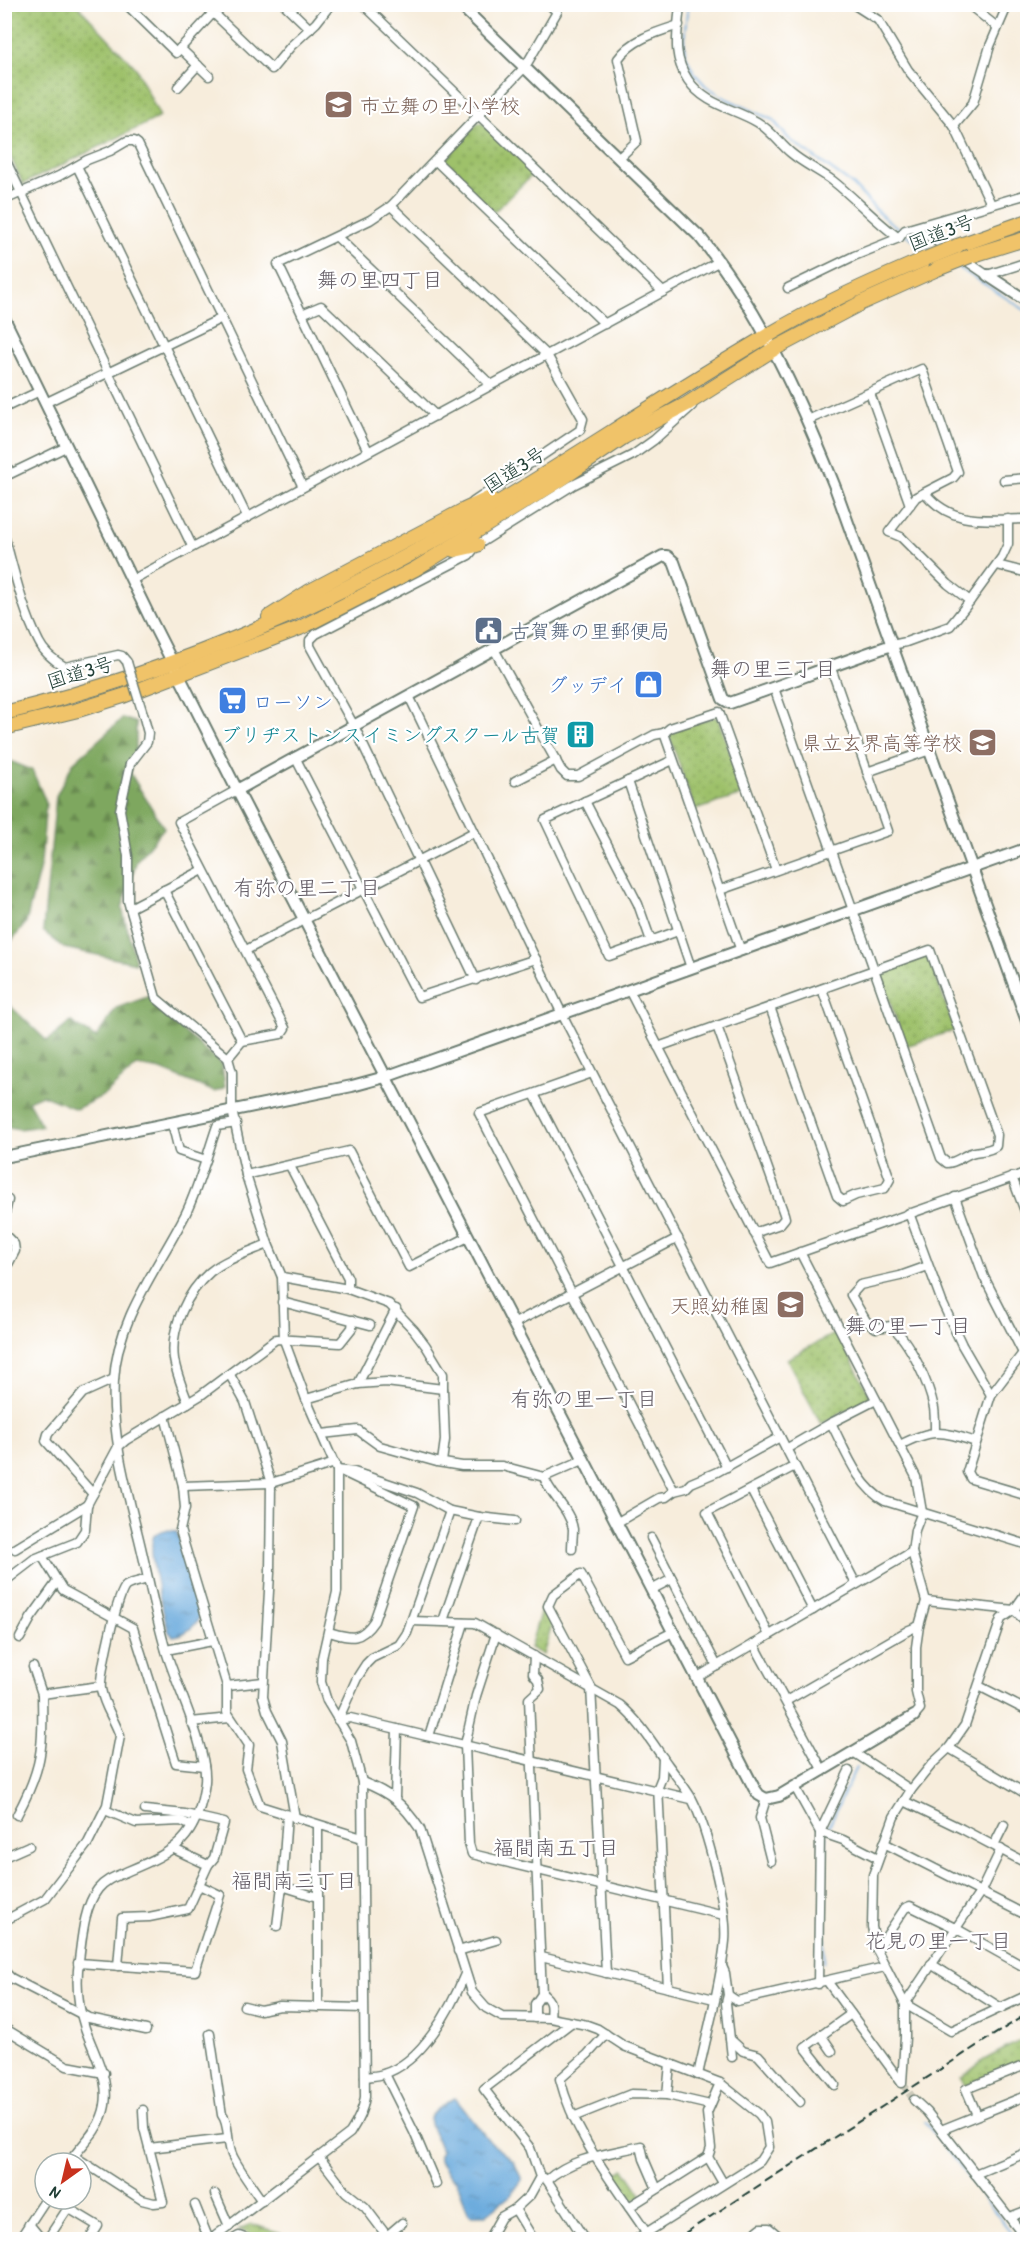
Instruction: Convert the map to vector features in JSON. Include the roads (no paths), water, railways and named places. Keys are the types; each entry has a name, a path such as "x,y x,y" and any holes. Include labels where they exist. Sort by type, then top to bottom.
{"highway":[{"name":"国道3号","path":"4,728 123,696 260,628 315,604 410,554 767,336 834,300 925,259 1028,221"},
{"name":"国道3号","path":"4,713 175,669 300,628 359,599 441,553 560,480 624,437 708,391 774,350 861,303 970,256 1028,238"},
{"path":"260,628 270,616 310,591 464,510 492,497 511,494"},
{"path":"441,553 477,544"}],"street":[{"path":"126,4 176,53 213,13"},
{"path":"204,4 272,69 331,4"},
{"path":"284,4 310,29"},
{"path":"363,4 663,292"},
{"path":"459,4 692,228 720,261 767,336 808,420 835,487 1028,1024"},
{"path":"368,451 278,264 337,237 392,206 525,67 557,12 549,4"},
{"path":"680,4 675,48 677,59 689,82 711,102 768,129 792,153 832,180 899,238"},
{"path":"853,4 878,20 908,70 954,126 991,204"},
{"path":"968,4 997,27"},
{"path":"954,126 973,103 997,27 1008,4"},
{"path":"619,158 637,141 618,59 632,45 646,37 679,25"},
{"path":"180,48 209,76"},
{"path":"178,87 198,65"},
{"path":"4,200 60,176 110,152 127,141 134,141 138,144 303,487"},
{"path":"4,157 192,546"},
{"path":"436,161 605,324"},
{"path":"77,166 247,517"},
{"path":"788,288 854,256 899,238 905,230 1028,194"},
{"path":"392,206 547,355 583,419 580,430 480,495 464,510"},
{"path":"916,228 1028,302"},
{"path":"337,237 491,385"},
{"path":"132,580 720,261"},
{"path":"987,275 1028,262"},
{"path":"302,314 321,306 436,416"},
{"path":"4,318 175,669 237,790 696,1678 754,1788 759,1796 766,1799 772,1799 823,1771 914,1716 920,1710 916,1692 916,1647 926,1601 912,1552 915,1530 922,1512 916,1478 800,1252"},
{"path":"45,403 222,318"},
{"path":"808,420 922,369 958,471 953,478 916,497 889,532 901,537 948,584 970,601"},
{"path":"4,408 40,391"},
{"path":"476,980 354,726 310,646 310,640 316,634 469,555 477,544 573,485 633,455 654,440 708,391"},
{"path":"870,393 910,505"},
{"path":"4,457 10,474 66,447"},
{"path":"1004,480 1028,478"},
{"path":"925,493 932,501 966,519 1028,519"},
{"path":"228,1058 242,1041 281,1034 285,1028 179,822 660,558 668,556 674,562 723,699 730,703 830,666 950,626 997,565 1008,544 1008,519"},
{"path":"4,535 20,593 45,652 65,668 118,655 127,662 148,733 147,742 130,764 120,810 128,856 128,901 156,998 228,1058 232,1072 232,1110 246,1175 268,1244 282,1277 284,1340 306,1399 336,1466 337,1592 322,1658 321,1682 327,1701 351,1741 362,1782 365,2097 359,2121 350,2133 210,2240 195,2205"},
{"path":"997,565 1028,573"},
{"path":"494,649 567,776 578,776 654,735 664,734 670,728 719,712 776,870"},
{"path":"720,890 888,831 830,666"},
{"path":"658,1047 822,989 874,970 930,950 997,1135 996,1146 975,1152 952,1163 943,1161 874,970 774,688"},
{"path":"409,696 562,1014 856,1584"},
{"path":"664,734 741,951"},
{"path":"867,772 930,750"},
{"path":"295,757 419,997 536,959"},
{"path":"515,782 556,760"},
{"path":"673,760 544,820 609,956 678,931"},
{"path":"628,781 691,968"},
{"path":"585,801 638,904 651,941"},
{"path":"246,950 474,832"},
{"path":"4,1157 352,1086 385,1077 1028,848"},
{"path":"130,908 203,870"},
{"path":"164,890 242,1041"},
{"path":"770,1007 837,1196 843,1201 856,1195 885,1188 890,1179 822,989"},
{"path":"630,990 770,1263 1028,1172"},
{"path":"717,1026 785,1218 780,1224 754,1233"},
{"path":"592,1073 479,1113 674,1491"},
{"path":"534,1094 727,1467"},
{"path":"172,1123 179,1151 206,1160"},
{"path":"77,2151 102,2118 106,2103 104,2073 78,2001 78,1963 88,1906 99,1887 107,1880 160,1858 185,1838 194,1822 205,1782 204,1766 191,1722 166,1650 114,1431 114,1379 117,1348 130,1313 188,1209 217,1126 236,1123"},
{"path":"246,1175 349,1151 410,1267 468,1236"},
{"path":"290,1166 348,1278 348,1288"},
{"path":"1012,1177 1028,1219"},
{"path":"955,1197 984,1277 1025,1352 991,1395 967,1472 971,1479 1028,1496"},
{"path":"4,1201 8,1200 4,1218"},
{"path":"909,1213 928,1266 962,1345 991,1395"},
{"path":"4,1234 14,1244 15,1251 4,1272"},
{"path":"513,1324 678,1238"},
{"path":"188,1403 174,1359 176,1327 185,1303 209,1273 268,1244"},
{"path":"928,1266 900,1276 860,1285 851,1295 866,1321 876,1328 891,1326 904,1339 929,1388 934,1410 934,1431"},
{"path":"282,1277 348,1288 380,1300 396,1309 426,1346 443,1374 445,1440 442,1462"},
{"path":"282,1302 370,1325"},
{"path":"358,1384 396,1309"},
{"path":"4,1582 34,1559 77,1542 85,1530 87,1504 118,1447 230,1375 276,1339 340,1343 352,1328 353,1320"},
{"path":"230,1375 245,1402 271,1483 270,1574 263,1697 267,1711 282,1741 291,1816 277,1926"},
{"path":"93,1494 46,1441 48,1434 83,1393 114,1379"},
{"path":"306,1399 358,1384 386,1382 443,1389"},
{"path":"786,1449 831,1422 876,1400"},
{"path":"165,1416 183,1486 185,1508 180,1530 227,1686 227,1712 249,1745 246,1769 260,1806 362,1838"},
{"path":"831,1422 866,1487 885,1501 1028,1545"},
{"path":"322,1434 358,1430 380,1446 442,1462 462,1466 502,1466 544,1477 583,1460"},
{"path":"900,1444 934,1431 976,1442"},
{"path":"616,1523 659,1498 686,1488 691,1482 727,1467 733,1461 780,1437"},
{"path":"329,1632 350,1638 357,1637 367,1631 374,1621 414,1506 336,1466"},
{"path":"183,1486 271,1483 336,1466 417,1493 450,1511 515,1521"},
{"path":"769,1635 707,1512 795,1467"},
{"path":"544,1477 546,1485 562,1506 573,1527 572,1549"},
{"path":"751,1490 813,1610"},
{"path":"15,1549 87,1504"},
{"path":"338,1720 366,1664 372,1658 399,1645 407,1633 450,1511"},
{"path":"444,1621 479,1517"},
{"path":"651,1538 717,1666"},
{"path":"696,1678 912,1552"},
{"path":"42,1556 63,1590 133,1629 176,1763 204,1766"},
{"path":"606,1972 591,1687 548,1606 553,1594 581,1574 625,1656 673,1632"},
{"path":"4,1921 35,1906 52,1892 88,1843 105,1810 118,1755 120,1736 108,1712 100,1686 120,1594 126,1587 148,1579"},
{"path":"651,1590 672,1579"},
{"path":"20,1638 31,1618 57,1582"},
{"path":"828,1981 902,2083 905,2004 877,1950 872,1928 873,1875 894,1817 910,1790 949,1748 965,1725 1001,1619 1014,1610 1028,1590"},
{"path":"926,1601 1014,1610 1028,1624"},
{"path":"411,1621 475,1623 620,1705 631,1715 657,1748 692,1799 702,1824 724,1915 725,1939 722,1965 698,2075"},
{"path":"429,1736 464,1623"},
{"path":"786,1701 919,1626"},
{"path":"496,1634 476,1696 465,1745 472,1854 724,1915"},
{"path":"166,1650 212,1641"},
{"path":"754,1644 823,1771"},
{"path":"534,1656 533,1674 538,1680 540,1689 529,1699 542,1994 535,2004 535,2018"},
{"path":"17,1815 33,1782 42,1749 42,1694 33,1668"},
{"path":"227,1686 263,1682"},
{"path":"42,1694 100,1686"},
{"path":"979,1686 1027,1709"},
{"path":"191,1722 230,1718"},
{"path":"338,1720 350,1718 692,1799"},
{"path":"395,1798 397,1729"},
{"path":"949,1748 1026,1791"},
{"path":"853,1752 910,1790"},
{"path":"663,1758 659,1791 668,1988"},
{"path":"818,1984 820,1832 849,1771"},
{"path":"362,1782 395,1798 407,1809 420,1829 465,1974 478,2001 496,2015 515,2019 550,2018 587,2025 624,2046 720,2083 759,2114 765,2122 769,2147 760,2161 635,2240"},
{"path":"795,1787 820,1832 878,1858"},
{"path":"766,1799 760,1818 771,1861"},
{"path":"904,1801 1028,1864"},
{"path":"105,1810 136,1823 181,1821 224,1823 214,1858 208,1865 188,1909 149,1917 122,1918 118,1966"},
{"path":"145,1810 185,1814 194,1822"},
{"path":"318,1825 318,2007"},
{"path":"905,2004 981,1891 1004,1825"},
{"path":"884,1843 1028,1916"},
{"path":"4,1857 29,1846"},
{"path":"174,1849 208,1865"},
{"path":"78,1963 195,1971 220,1895 199,1885"},
{"path":"282,1886 317,1897"},
{"path":"877,1950 905,1908 910,1906 1028,1969"},
{"path":"458,1951 496,1940"},
{"path":"540,1957 714,1999"},
{"path":"931,1964 1001,2008"},
{"path":"722,1965 728,1995 726,2002 732,2057"},
{"path":"728,1995 737,2001 885,1967"},
{"path":"4,1971 11,1978 82,2015 146,2030"},
{"path":"365,2077 385,2074 408,2060 437,2028 452,2004 465,1974"},
{"path":"542,1994 549,1998 550,2018"},
{"path":"905,2004 951,2031 1028,1995"},
{"path":"244,2006 260,2010 280,2006 363,2008"},
{"path":"836,2085 805,2046 851,2014"},
{"path":"572,2022 484,2089 530,2148 543,2178 585,2240"},
{"path":"4,2028 67,2066 104,2073"},
{"path":"210,2034 222,2115 225,2119 232,2156 262,2201"},
{"path":"606,2034 588,2055 560,2079 573,2116 646,2232"},
{"path":"821,2035 832,2050"},
{"path":"730,2039 743,2051 758,2055 800,2102"},
{"path":"667,2096 670,2064"},
{"path":"977,2115 966,2089 1028,2064"},
{"path":"385,2074 414,2132 436,2184"},
{"path":"629,2207 708,2157 711,2148 707,2113 720,2083"},
{"path":"573,2116 631,2094 667,2096 710,2105"},
{"path":"941,2130 1028,2095"},
{"path":"914,2100 927,2112 1027,2240"},
{"path":"93,2172 142,2200 154,2203 163,2202 144,2128 143,2110"},
{"path":"149,2148 227,2139"},
{"path":"488,2240 501,2217 515,2210 543,2178 588,2157 597,2157 641,2146 657,2189"},
{"path":"975,2174 1028,2152"},
{"path":"319,2157 346,2192 365,2207 389,2237 402,2223"},
{"path":"708,2157 723,2183"},
{"path":"215,2194 229,2226"},
{"path":"47,2240 68,2208 98,2226 89,2240"},
{"path":"515,2210 534,2240"},
{"path":"1010,2217 1028,2210"},
{"path":"19,2240 38,2211"},
{"path":"29,2224 42,2240"},
{"path":"746,2240 761,2228 769,2228 781,2238"},
{"path":"232,2240 239,2236 250,2240"}],"water":[{"path":"166,1530 176,1531 178,1535 201,1613 197,1622 190,1629 173,1636 169,1632 163,1612 152,1554 154,1536"},
{"path":"455,2098 490,2142 514,2162 522,2180 511,2195 486,2215 471,2215 455,2181 439,2160 441,2151 431,2126 431,2116"}],"waterway":[{"path":"688,4 684,40 685,54 695,74 706,86 727,99 773,120 789,139 853,185 882,216 901,230"},
{"path":"905,234 931,250"},
{"path":"956,266 1028,312"},
{"path":"827,1830 856,1767"},
{"path":"824,1961 826,1836"},
{"path":"925,2122 1017,2240"}],"tunnel":[{"path":"902,2083 914,2100"}],"railway":[{"path":"674,2240 1028,2013"}],"place":[{"name":"市立舞の里小学校","path":"339,105"},
{"name":"古賀舞の里郵便局","path":"489,630"},
{"name":"グッデイ","path":"648,684"},
{"name":"ローソン","path":"232,701"},
{"name":"ブリヂストンスイミングスクール古賀","path":"581,734"},
{"name":"県立玄界高等学校","path":"983,742"},
{"name":"天照幼稚園","path":"791,1305"}],"district":[{"name":"舞の里四丁目","path":"380,279"},
{"name":"舞の里三丁目","path":"773,668"},
{"name":"有弥の里二丁目","path":"307,887"},
{"name":"舞の里一丁目","path":"908,1325"},
{"name":"有弥の里一丁目","path":"584,1398"},
{"name":"福間南五丁目","path":"556,1847"},
{"name":"福間南三丁目","path":"294,1880"},
{"name":"花見の里一丁目","path":"938,1940"}]}
